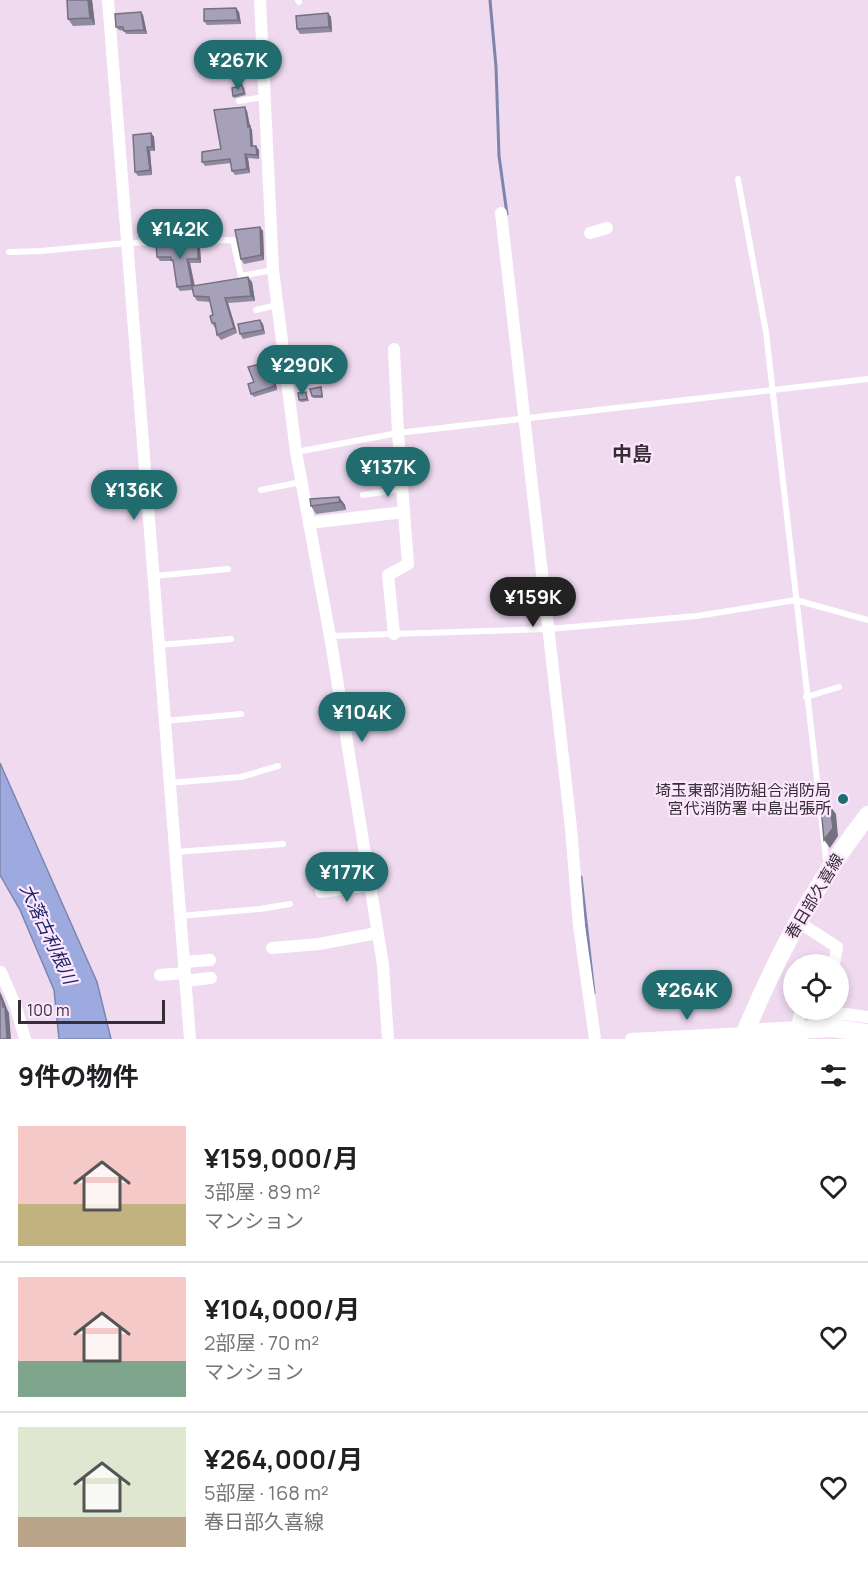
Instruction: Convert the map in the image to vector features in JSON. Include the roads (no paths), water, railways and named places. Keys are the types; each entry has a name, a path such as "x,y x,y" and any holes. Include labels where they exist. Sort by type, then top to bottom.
{"main road":[{"name":"春日部久喜線","path":"745,1033 765,983 797,921 831,867 868,815"},
{"path":"745,1033 799,1034 833,1028 868,1033"}],"street":[{"path":"108,0 190,1039"},
{"path":"260,0 273,270 277,305 296,452 330,636 383,965 388,1039"},
{"path":"501,213 571,828 579,926 595,1039"},
{"path":"590,233 607,228"},
{"path":"394,349 408,564 388,575 394,634"},
{"path":"309,523 404,512"},
{"path":"321,892 369,885"},
{"path":"797,921 837,947 836,954"},
{"path":"272,948 319,944 377,933"},
{"path":"160,975 184,972 210,960"},
{"path":"0,971 16,1006 25,1039"},
{"path":"184,972 211,978"},
{"path":"849,1014 868,1017"},
{"path":"631,1039 745,1033"}],"lane":[{"path":"239,101 264,97"},
{"path":"738,179 766,332 806,697 826,859 831,867"},
{"path":"9,252 127,243 233,240 241,276 273,270"},
{"path":"256,310 277,305"},
{"path":"296,452 398,433 868,379"},
{"path":"261,490 301,482"},
{"path":"363,495 402,489"},
{"path":"153,576 228,569"},
{"path":"330,636 549,630 697,616 796,600 868,620"},
{"path":"159,645 231,639"},
{"path":"806,697 839,687"},
{"path":"165,721 242,714"},
{"path":"170,783 241,777 278,766"},
{"path":"175,852 283,844"},
{"path":"180,916 290,904"}],"water":[{"name":"大落古利根川","path":"0,763 97,982 111,1039 59,1039 54,990 20,910 0,875"}],"waterway":[{"path":"490,0 496,67 499,156 507,214"},
{"path":"581,877 594,993"}],"place":[{"name":"埼玉東部消防組合消防局 宮代消防署 中島出張所","path":"843,799"}],"district":[{"name":"中島","path":"632,454"}]}
